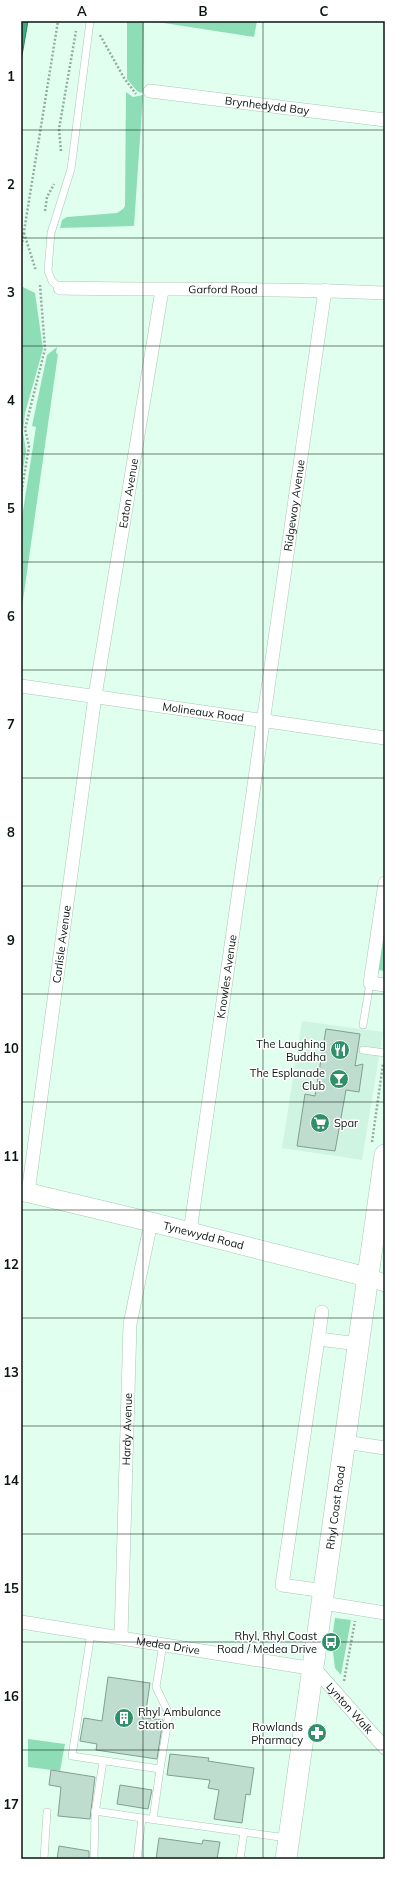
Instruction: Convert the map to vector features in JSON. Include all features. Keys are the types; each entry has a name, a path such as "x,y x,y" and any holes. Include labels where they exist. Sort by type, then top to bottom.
{"main road":[{"name":"Rhyl Coast Road","path":"286,1859 314,1669 358,1344 376,1280 378,1151"},
{"name":"Tynewydd Road","path":"24,1192 151,1222 376,1280"}],"street":[{"name":"Brynhedydd Bay","path":"150,91 385,120"},
{"name":"Garford Road","path":"60,288 162,290 325,290 385,292"},
{"name":"Eaton Avenue","path":"95,696 162,290"},
{"name":"Ridgeway Avenue","path":"262,721 325,290"},
{"name":"Molineaux Road","path":"21,686 385,738"},
{"name":"Carlisle Avenue","path":"24,1192 95,696"},
{"name":"Knowles Avenue","path":"190,1232 262,721"},
{"path":"385,883 370,982 385,985"},
{"name":"Hardy Avenue","path":"121,1638 130,1324 151,1222"},
{"path":"322,1312 282,1585 357,1608 385,1613"},
{"path":"319,1339 358,1344"},
{"path":"345,1442 385,1448"},
{"name":"Medea Drive","path":"21,1622 314,1669"},
{"name":"Lynton Walk","path":"314,1669 341,1697 385,1748"}],"lane":[{"path":"60,288 52,281 48,271 49,246 51,233 71,169 90,21"},
{"path":"363,1025 370,982"},
{"path":"363,1050 385,1053"},
{"path":"91,1633 72,1756 160,1769"},
{"path":"153,1819 169,1714 156,1687 163,1644"},
{"path":"94,1859 95,1811 103,1761"},
{"path":"95,1811 289,1839"},
{"path":"44,1859 47,1812"},
{"path":"137,1859 142,1818"},
{"path":"240,1859 244,1832"}],"path":[{"path":"21,250 58,21"},
{"path":"61,155 59,129 76,29"},
{"path":"99,34 124,78 137,94 139,95 150,91"},
{"path":"44,219 47,197 56,181"},
{"path":"24,233 37,274"},
{"path":"21,495 29,446 25,429 45,349 41,288 39,281"},
{"path":"378,1151 385,1053"},
{"path":"341,1697 357,1608"}],"shaded area":[{"path":"21,21 28,21 21,61"},
{"path":"127,21 144,21 143,92 141,93 137,91 127,79"},
{"path":"151,21 257,21 254,37"},
{"path":"126,92 133,97 143,95 134,226 60,228 62,220 67,217 117,213 125,206"},
{"path":"21,286 35,293 43,349 25,413 23,432 26,451 21,481"},
{"path":"57,347 56,353 58,354 21,614 21,524 36,427 32,426 47,355"},
{"path":"385,916 385,971 377,970"},
{"path":"302,1021 383,1032 362,1160 282,1148"},
{"path":"335,1618 351,1620 341,1675 335,1668 333,1652 330,1652"},
{"path":"28,1739 65,1744 60,1771 28,1767"}],"building":[{"path":"326,1029 360,1034 355,1066 363,1064 359,1092 346,1090 335,1151 297,1146 305,1094 315,1096"},
{"name":"Rhyl Ambulance Station","path":"108,1677 150,1683 145,1718 163,1720 157,1759 96,1750 97,1744 80,1741 84,1718 102,1721"},
{"path":"170,1754 209,1758 208,1761 254,1768 250,1795 246,1794 242,1823 214,1819 219,1790 208,1788 210,1780 167,1775"},
{"path":"51,1770 95,1777 90,1819 58,1816 61,1787 49,1785"},
{"path":"120,1785 152,1790 148,1809 117,1804"},
{"path":"159,1838 202,1844 203,1840 220,1842 217,1859 156,1859"},
{"path":"59,1846 89,1851 89,1859 57,1859"}],"place":[{"name":"The Laughing Buddha","path":"340,1050"},
{"name":"The Esplanade Club","path":"339,1079"},
{"name":"Spar","path":"320,1123"},
{"name":"Rhyl, Rhyl Coast Road / Medea Drive","path":"331,1642"},
{"name":"Rhyl Ambulance Station","path":"124,1718"},
{"name":"Rowlands Pharmacy","path":"317,1733"}]}
